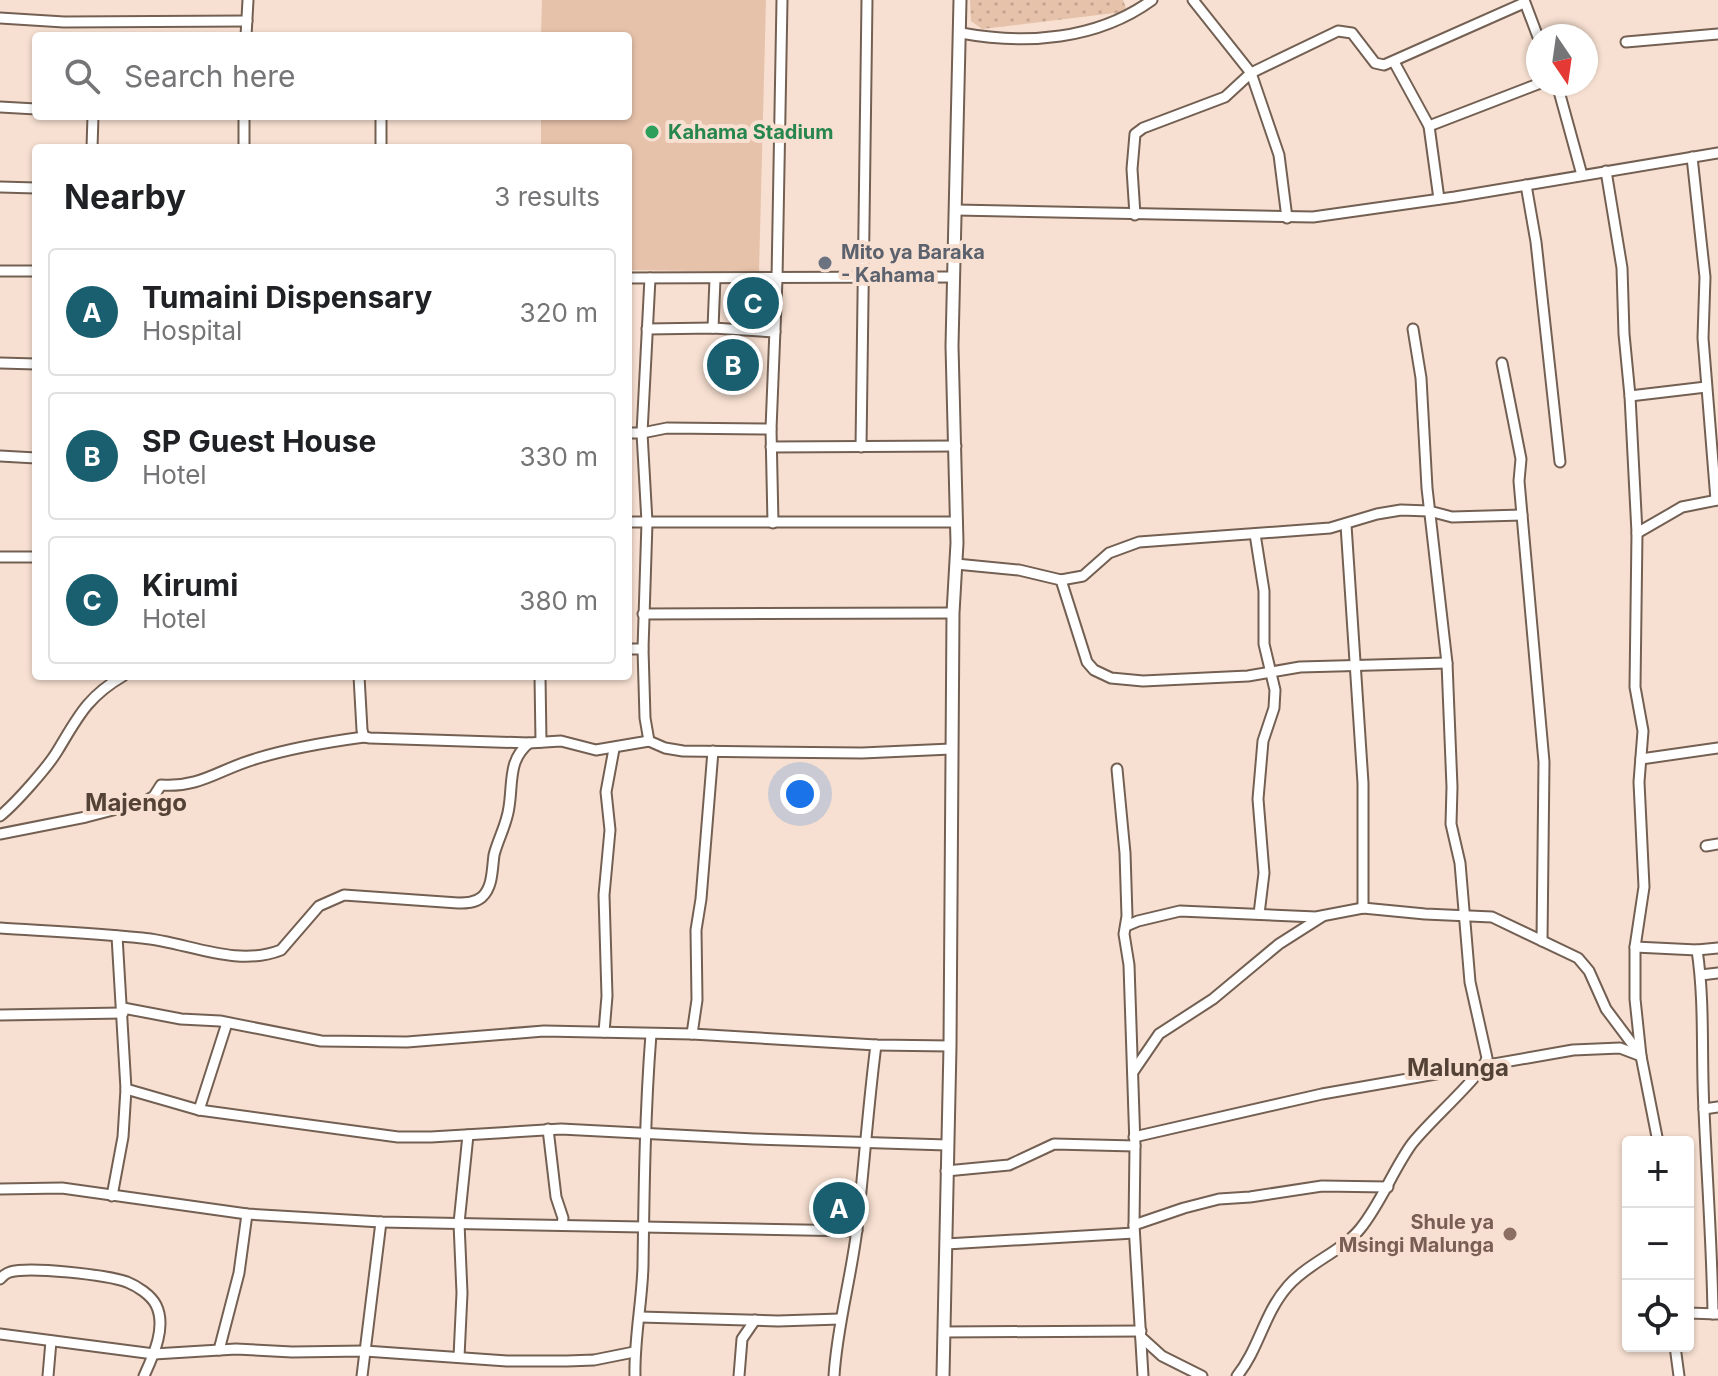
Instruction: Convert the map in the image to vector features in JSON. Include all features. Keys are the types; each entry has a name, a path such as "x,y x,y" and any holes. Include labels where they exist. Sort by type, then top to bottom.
{"street":[{"path":"246,32 248,0"},
{"path":"773,523 771,429 782,0"},
{"path":"861,447 867,0"},
{"path":"943,1376 950,1046 953,613 957,522 952,346 960,0"},
{"path":"961,33 1007,40 1054,37 1119,21 1152,0"},
{"path":"1193,0 1251,73 1279,155 1287,218"},
{"path":"1135,215 1132,169 1135,134 1143,128 1225,97 1251,73 1338,31 1352,33 1375,63 1384,65 1524,1 1533,24"},
{"path":"0,18 64,22 247,21"},
{"path":"1626,42 1718,34"},
{"path":"1394,62 1429,126 1439,199"},
{"path":"1429,126 1526,89"},
{"path":"1560,96 1582,175"},
{"path":"0,107 32,109"},
{"path":"92,144 93,120"},
{"path":"244,120 244,144"},
{"path":"381,120 381,144"},
{"path":"956,210 1313,217 1718,153"},
{"path":"1637,533 1682,507 1717,500 1703,338 1705,277 1692,157"},
{"path":"1606,171 1622,268 1637,533 1635,687 1643,731 1640,811 1644,887 1635,947 1635,999 1641,1056 1657,1136"},
{"path":"1526,185 1536,242 1560,462"},
{"path":"0,187 32,188"},
{"path":"0,271 32,271"},
{"path":"1705,277 1718,276"},
{"path":"632,278 954,277"},
{"path":"649,741 643,649 647,522 642,433 650,278"},
{"path":"713,328 715,279"},
{"path":"647,329 713,328 775,332"},
{"path":"1237,1376 1250,1358 1264,1320 1286,1288 1296,1277 1358,1231 1388,1187 1411,1145 1484,1066 1486,1050 1470,982 1465,915 1451,816 1447,663 1429,511 1421,378 1413,329"},
{"path":"0,363 32,364"},
{"path":"1502,363 1521,459 1519,481 1544,762 1542,941"},
{"path":"1630,396 1706,387"},
{"path":"632,433 667,428 771,429"},
{"path":"771,447 956,446"},
{"path":"0,456 32,458"},
{"path":"956,564 1019,570 1061,580 1083,576 1109,553 1139,542 1346,525 1389,511 1429,511 1452,517 1522,515"},
{"path":"632,522 957,522"},
{"path":"1346,525 1363,783 1363,908"},
{"path":"1255,534 1263,578 1264,644 1272,674 1274,708 1263,741 1258,799 1264,873 1259,914"},
{"path":"0,557 32,557"},
{"path":"1061,580 1080,648 1090,666 1102,675 1120,679 1173,681 1272,674 1292,668 1447,663"},
{"path":"643,614 953,613"},
{"path":"632,649 643,649"},
{"path":"0,816 48,765 86,705 118,680"},
{"path":"359,680 364,737"},
{"path":"540,680 541,742"},
{"path":"0,834 144,802 154,796 161,785 175,787 196,783 277,752 364,737 529,743 561,741 596,750 649,741 683,751 862,753 951,749"},
{"path":"0,928 165,941 229,955 275,953 287,946 319,906 344,895 395,896 458,903 479,899 489,887 509,807 514,762 529,743"},
{"path":"1641,759 1718,748"},
{"path":"604,1032 607,939 604,895 610,830 606,792 614,749"},
{"path":"692,1034 697,1000 696,930 713,751"},
{"path":"1117,769 1123,828 1124,934 1129,965 1134,1229 1143,1376"},
{"path":"1706,846 1718,844"},
{"path":"1126,926 1173,912 1323,916 1363,908 1502,919 1582,961 1606,1009 1641,1056"},
{"path":"1132,1074 1159,1034 1213,999 1279,944 1323,916"},
{"path":"112,1196 123,1137 126,1089 117,936"},
{"path":"1635,947 1718,948"},
{"path":"1694,1313 1716,1314 1712,1153 1704,1109 1701,975 1697,950"},
{"path":"1701,975 1718,973"},
{"path":"0,1015 123,1010 227,1023 321,1041 407,1042 544,1031 692,1034 876,1045 950,1046"},
{"path":"199,1110 227,1023"},
{"path":"635,1376 651,1034"},
{"path":"834,1376 840,1319 857,1231 863,1144 876,1045"},
{"path":"946,1171 1009,1165 1049,1145 1134,1142 1322,1094 1573,1050 1620,1048 1641,1056"},
{"path":"126,1089 199,1110 398,1137 548,1129 947,1145"},
{"path":"1704,1109 1718,1107"},
{"path":"548,1129 562,1225"},
{"path":"459,1357 462,1293 459,1223 468,1135"},
{"path":"946,1244 1134,1229 1219,1199 1339,1185 1388,1187"},
{"path":"0,1189 62,1188 247,1214 381,1222 857,1231"},
{"path":"219,1350 239,1273 247,1214"},
{"path":"362,1376 381,1222"},
{"path":"0,1279 10,1272 53,1271 127,1282 144,1293 156,1304 160,1324 154,1354 144,1376"},
{"path":"640,1317 840,1319"},
{"path":"739,1376 742,1339 755,1320"},
{"path":"944,1332 1141,1334 1162,1356 1202,1376"},
{"path":"0,1334 154,1354 219,1350 365,1351 507,1361 567,1361 594,1360 634,1352"},
{"path":"48,1376 51,1341"},
{"path":"1676,1352 1679,1376"}],"shaded area":[{"name":"Kahama Stadium","path":"542,0 766,0 759,272 632,270 632,144 541,144 541,120 632,120 632,32 541,32"},
{"path":"970,0 1123,0 1126,8 1123,12 982,29 971,21"}],"place":[{"name":"Kahama Stadium","path":"652,132"},
{"name":"Mito ya Baraka - Kahama","path":"825,263"},
{"name":"Kirumi","path":"753,303"},
{"name":"SP Guest House","path":"733,365"},
{"name":"Tumaini Dispensary","path":"839,1208"},
{"name":"Shule ya Msingi Malunga","path":"1510,1234"}],"district":[{"name":"Majengo","path":"136,802"},
{"name":"Malunga","path":"1458,1067"}]}
